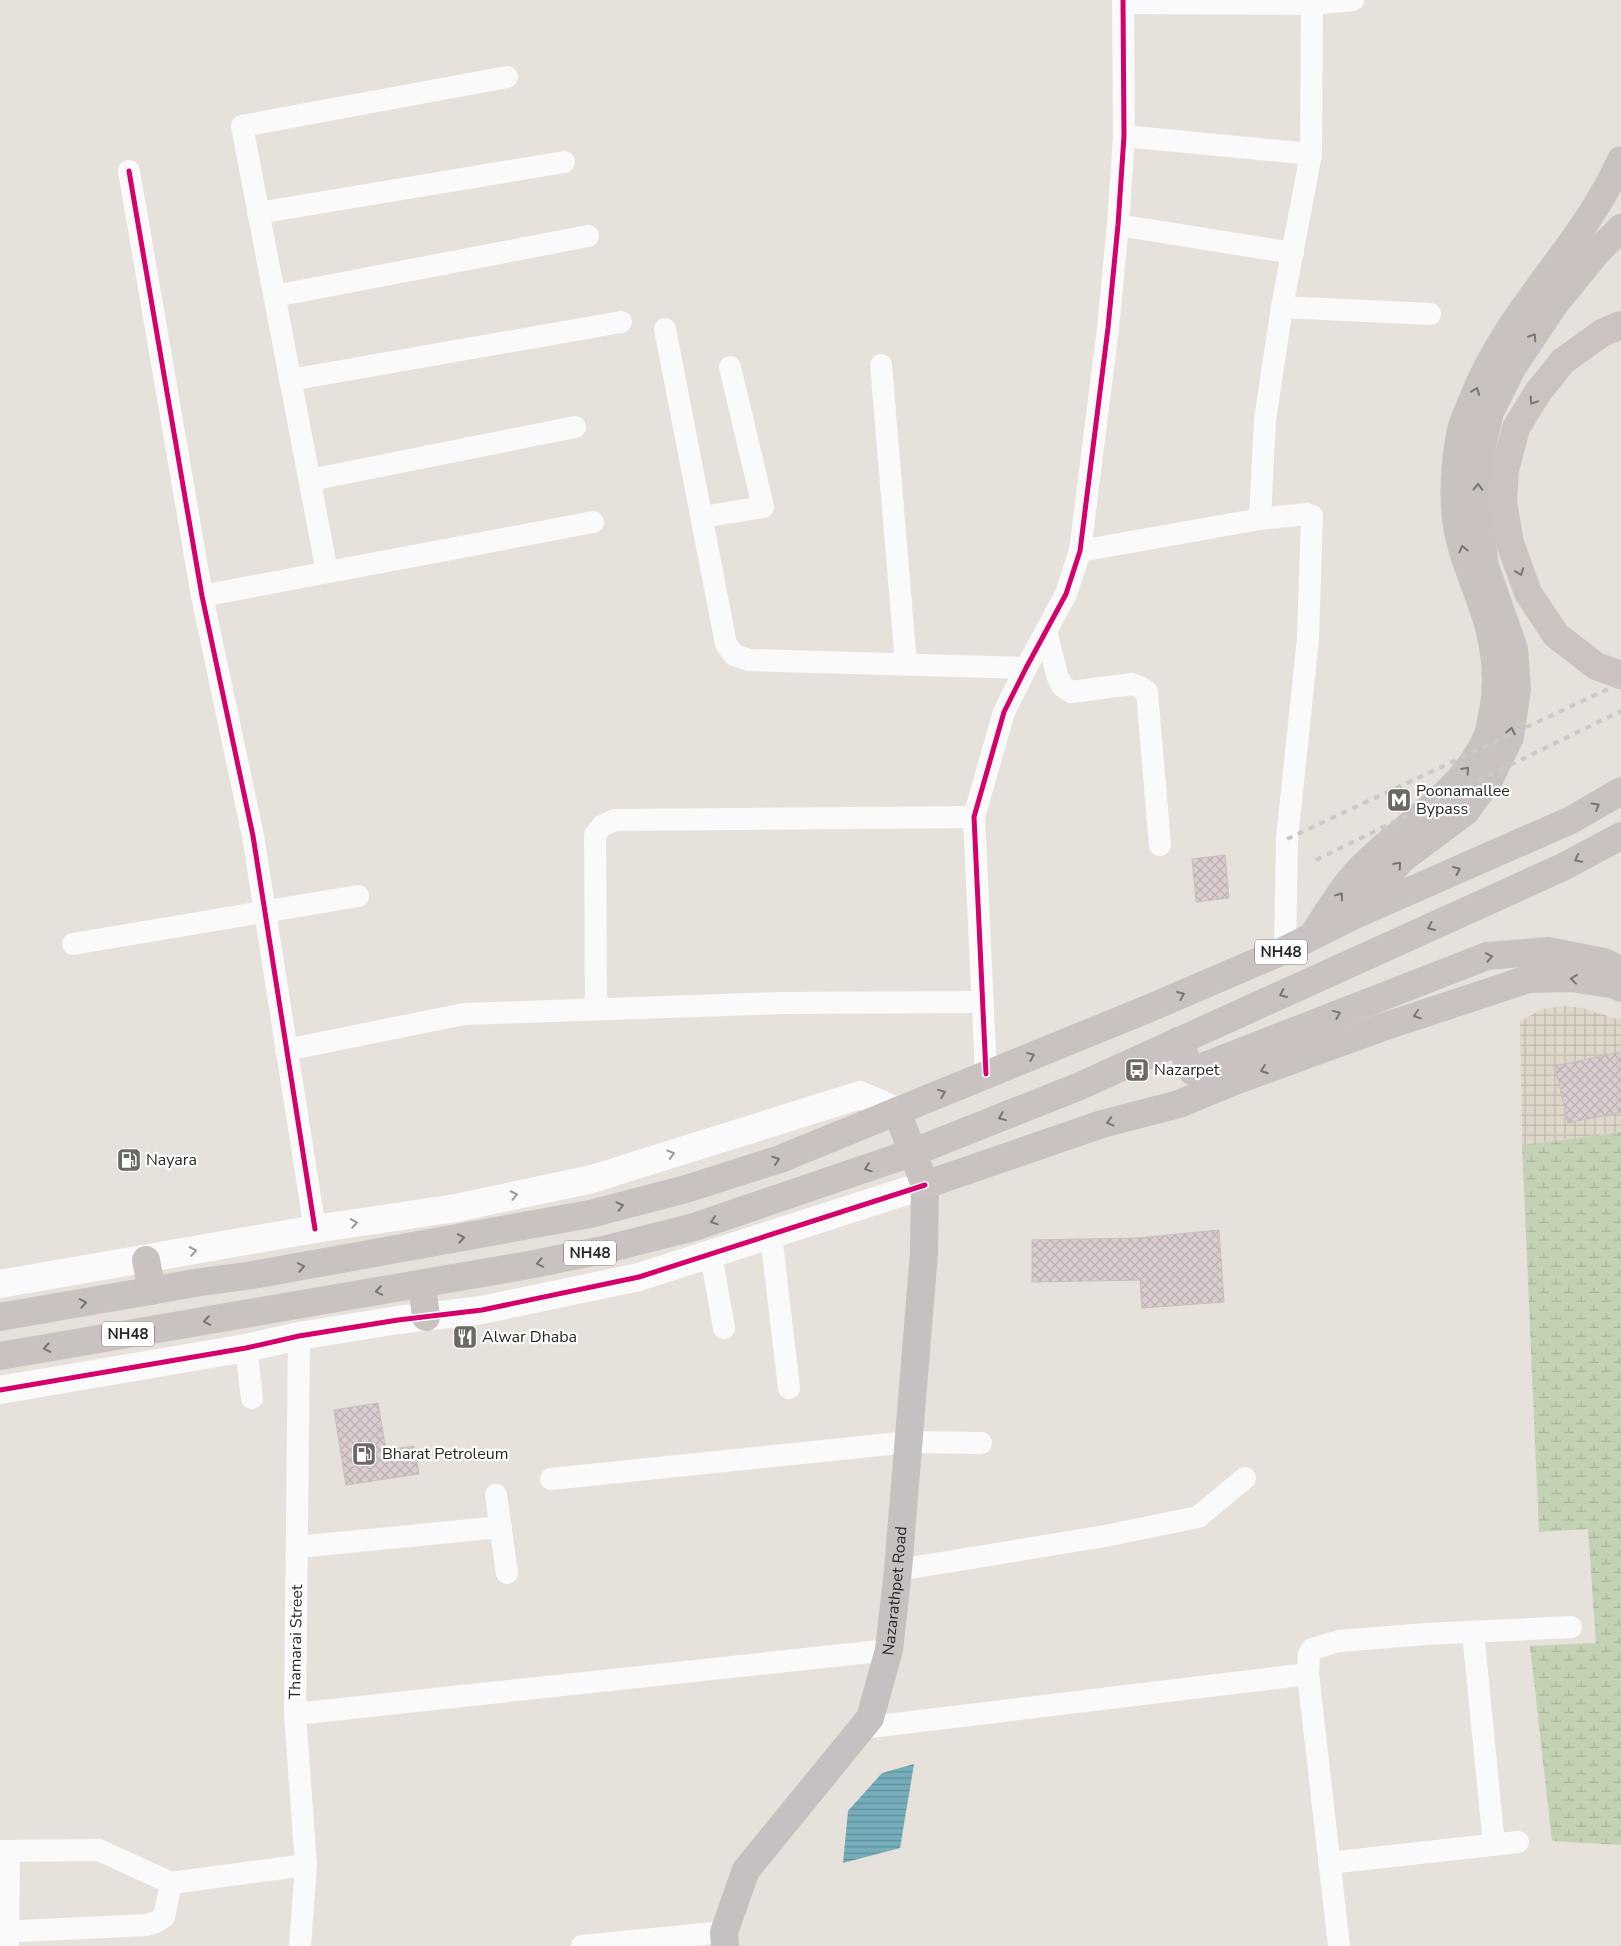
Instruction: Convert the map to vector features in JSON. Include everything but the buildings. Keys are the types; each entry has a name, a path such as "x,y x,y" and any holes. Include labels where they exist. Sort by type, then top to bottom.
{"highway":[{"path":"1312,936 1361,868 1393,837 1432,807 1472,764 1488,736 1496,695 1495,658 1486,614 1466,566 1456,520 1455,474 1462,428 1485,368 1611,182 1621,160"},
{"path":"1355,915 1402,859 1465,812 1489,780 1510,737 1517,689 1514,649 1484,566 1478,514 1479,461 1490,412 1512,368 1554,305 1598,251 1621,228"},
{"path":"1621,325 1602,332 1563,362 1538,392 1516,428 1505,470 1503,502 1510,543 1528,593 1556,635 1596,666 1621,675"},
{"name":"NH48","path":"0,1317 263,1274 590,1214 686,1189 780,1159 1150,1008 1285,950 1355,915 1571,820 1621,791"},
{"name":"NH48","path":"0,1356 422,1284 604,1250 694,1227 914,1152 1080,1086 1563,867 1621,836"},
{"path":"1178,1041 1192,1071 1487,956 1548,951 1604,962 1621,970"},
{"path":"897,1111 925,1185 1102,1124 1179,1104 1232,1082 1380,1028 1528,979 1571,978 1616,985 1621,988"},
{"path":"146,1260 152,1291"},
{"path":"422,1284 426,1317"}],"main road":[{"name":"Nazarathpet Road","path":"725,1939 746,1870 870,1718 889,1650 898,1570 924,1253 925,1185"}],"street":[{"path":"986,1074 974,817 1004,712 1066,594 1080,551 1108,328 1118,225 1124,136 1123,1 1312,2 1353,0"},
{"path":"1260,519 1265,420 1282,306 1311,154 1312,2"},
{"path":"328,572 242,126 507,76"},
{"path":"1124,136 1311,154"},
{"path":"258,213 564,162"},
{"path":"129,170 202,596 253,836 315,1229"},
{"path":"1118,225 1293,253"},
{"path":"274,296 588,236"},
{"path":"1282,306 1430,314"},
{"path":"290,380 621,322"},
{"path":"665,329 703,517 726,644 734,654 749,660 1026,668"},
{"path":"881,366 906,664"},
{"path":"703,517 763,506 730,367"},
{"path":"310,480 575,427"},
{"path":"1080,551 1260,519 1307,514 1312,516 1308,639 1287,840 1285,950"},
{"path":"202,596 593,522"},
{"path":"1046,631 1057,675 1062,686 1071,692 1132,684 1147,692 1160,845"},
{"path":"596,1009 595,834 602,826 615,820 974,817"},
{"path":"73,944 358,896"},
{"path":"286,1050 464,1014 782,1003 982,1002"},
{"path":"0,1284 315,1229 456,1208 592,1179 860,1094 897,1111"},
{"path":"0,1390 246,1348 299,1336 482,1310 629,1279 712,1255 925,1185"},
{"path":"770,1235 789,1388"},
{"path":"712,1255 724,1328"},
{"name":"Thamarai Street","path":"299,1336 295,1714 306,1865 300,1946"},
{"path":"246,1348 252,1398"},
{"path":"551,1479 909,1442 981,1443"},
{"path":"898,1570 1105,1536 1198,1517 1245,1478"},
{"path":"496,1495 507,1573"},
{"path":"297,1547 501,1527"},
{"path":"1339,1946 1308,1674 1309,1654 1312,1649 1339,1641 1570,1627"},
{"path":"1474,1632 1494,1845"},
{"path":"295,1714 889,1650"},
{"path":"862,1728 1308,1674"},
{"path":"1329,1863 1518,1842"},
{"path":"171,1883 164,1917 156,1922 146,1925 6,1937 4,1851 99,1850 171,1883 306,1865"},
{"path":"582,1946 725,1939"}],"shaded area":[{"path":"1565,1006 1582,1008 1621,1020 1621,1132 1522,1145 1520,1021 1543,1009"}],"green space":[{"path":"1621,1132 1621,1845 1552,1841 1530,1646 1596,1643 1588,1529 1539,1532 1522,1145"}],"water":[{"path":"914,1764 900,1848 843,1863 848,1811 882,1773"}],"railway":[{"path":"1287,839 1621,683"},
{"path":"1316,860 1621,711"}],"cycle path":[{"path":"986,1074 974,817 1004,712 1066,594 1080,551 1108,328 1118,225 1124,136 1123,0"},
{"path":"129,171 202,596 253,836 315,1229"},
{"path":"0,1390 246,1348 299,1336 398,1320 482,1310 639,1277 925,1185"}],"place":[{"name":"Poonamallee Bypass","path":"1399,800"},
{"name":"Nazarpet","path":"1137,1070"},
{"name":"Nayara","path":"129,1160"},
{"name":"Alwar Dhaba","path":"465,1337"},
{"name":"Bharat Petroleum","path":"364,1454"}]}
